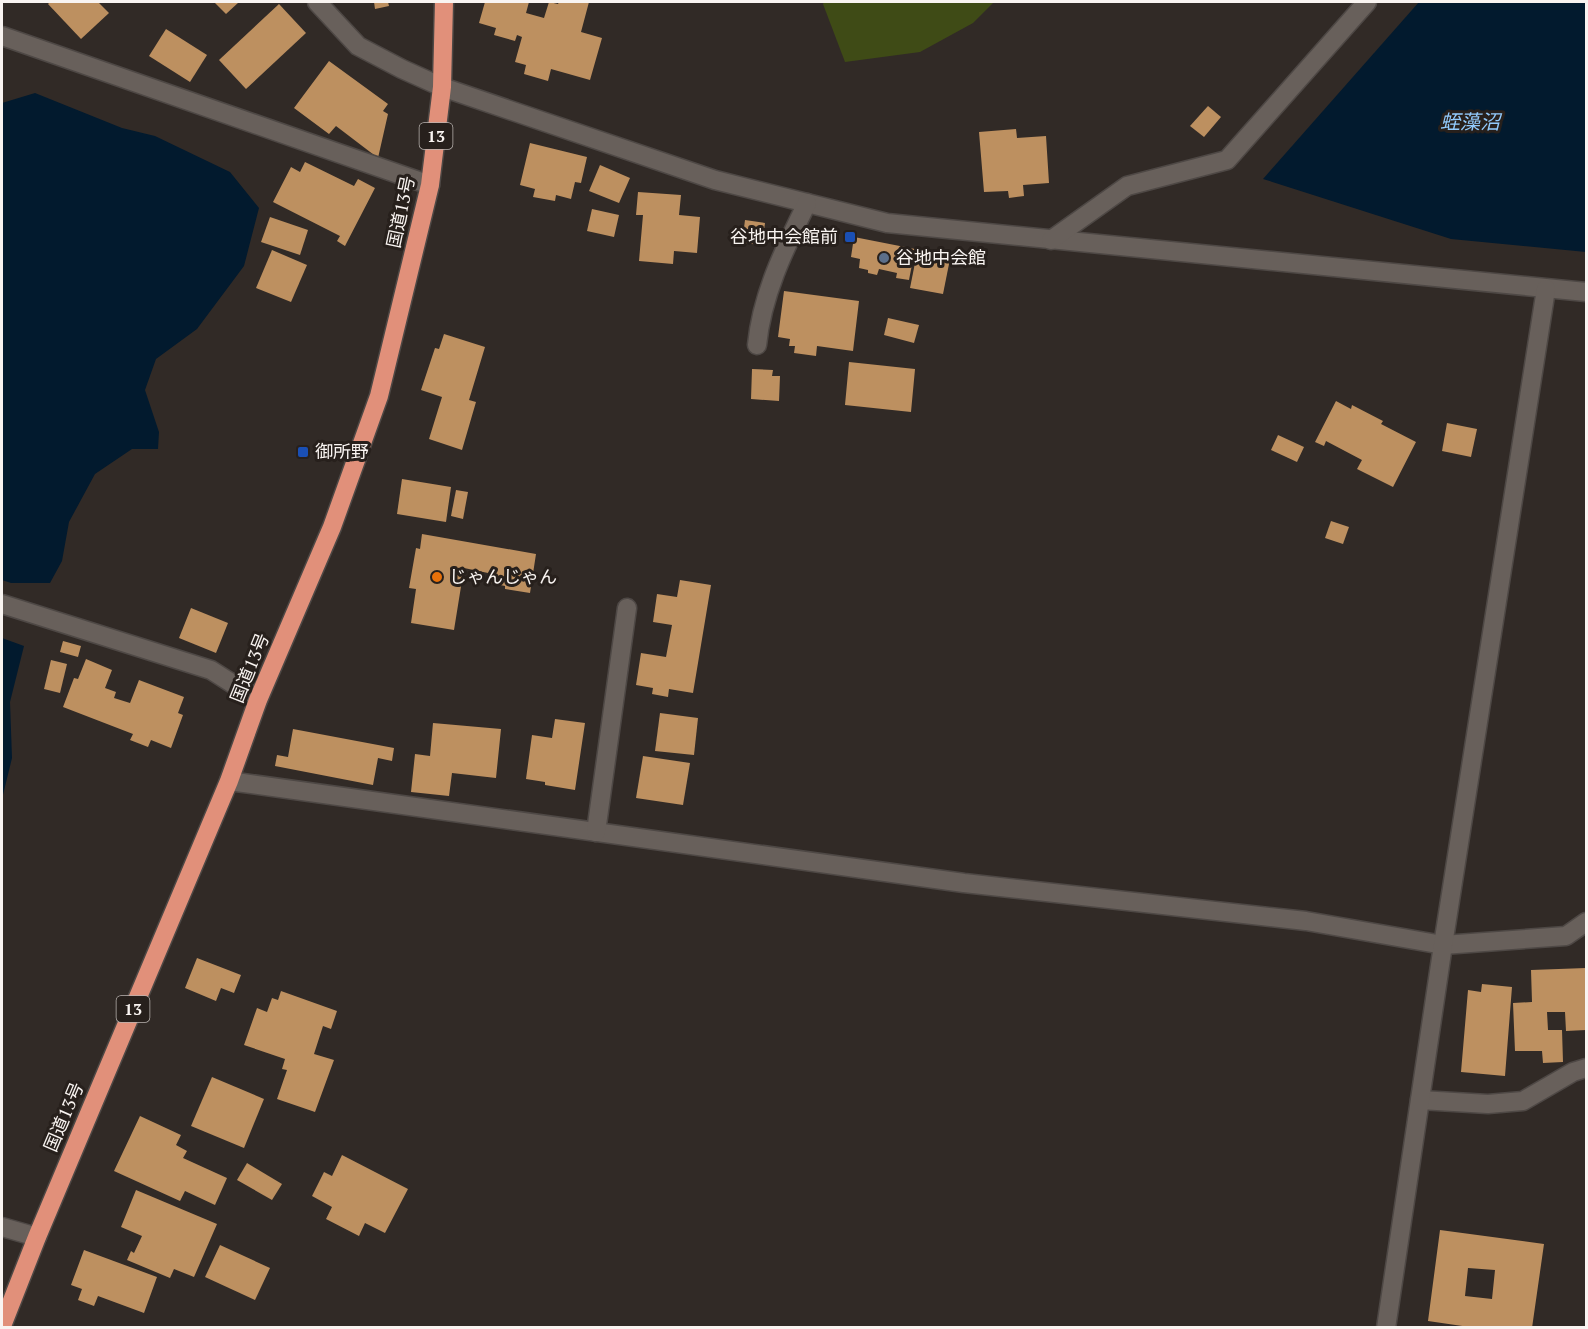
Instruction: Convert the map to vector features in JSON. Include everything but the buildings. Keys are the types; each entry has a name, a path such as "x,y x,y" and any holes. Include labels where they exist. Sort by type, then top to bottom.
{"highway":[{"name":"国道13号","path":"2,1326 37,1237 229,781 258,700 332,527 379,396 430,185 442,87 444,2"}],"street":[{"path":"317,2 358,46 442,87 715,180 887,223 1587,292"},
{"path":"1051,240 1127,186 1227,160 1367,2"},
{"path":"2,36 430,185"},
{"path":"757,345 769,288 807,203"},
{"path":"1386,1328 1443,945 1546,289"},
{"path":"2,604 211,670 258,700"},
{"path":"596,832 627,608"},
{"path":"229,781 964,882 1306,921 1443,945 1566,936 1587,922"},
{"path":"1420,1100 1488,1104 1523,1101 1573,1072 1587,1068"},
{"path":"2,1227 37,1237"}],"green space":[{"path":"824,2 994,2 973,23 920,52 845,62"}],"water":[{"name":"蛭藻沼","path":"1419,2 1586,2 1586,252 1451,239 1263,179"},
{"path":"35,93 122,128 155,136 230,172 259,208 244,266 197,329 156,359 145,390 159,432 158,449 132,449 95,474 69,522 62,561 50,583 11,583 2,580 2,103"},
{"path":"2,638 24,646 10,702 12,758 2,799"}],"place":[{"name":"谷地中会館前","path":"850,237"},
{"name":"谷地中会館","path":"884,258"},
{"name":"御所野","path":"303,452"},
{"name":"じゃんじゃん","path":"437,577"}]}
